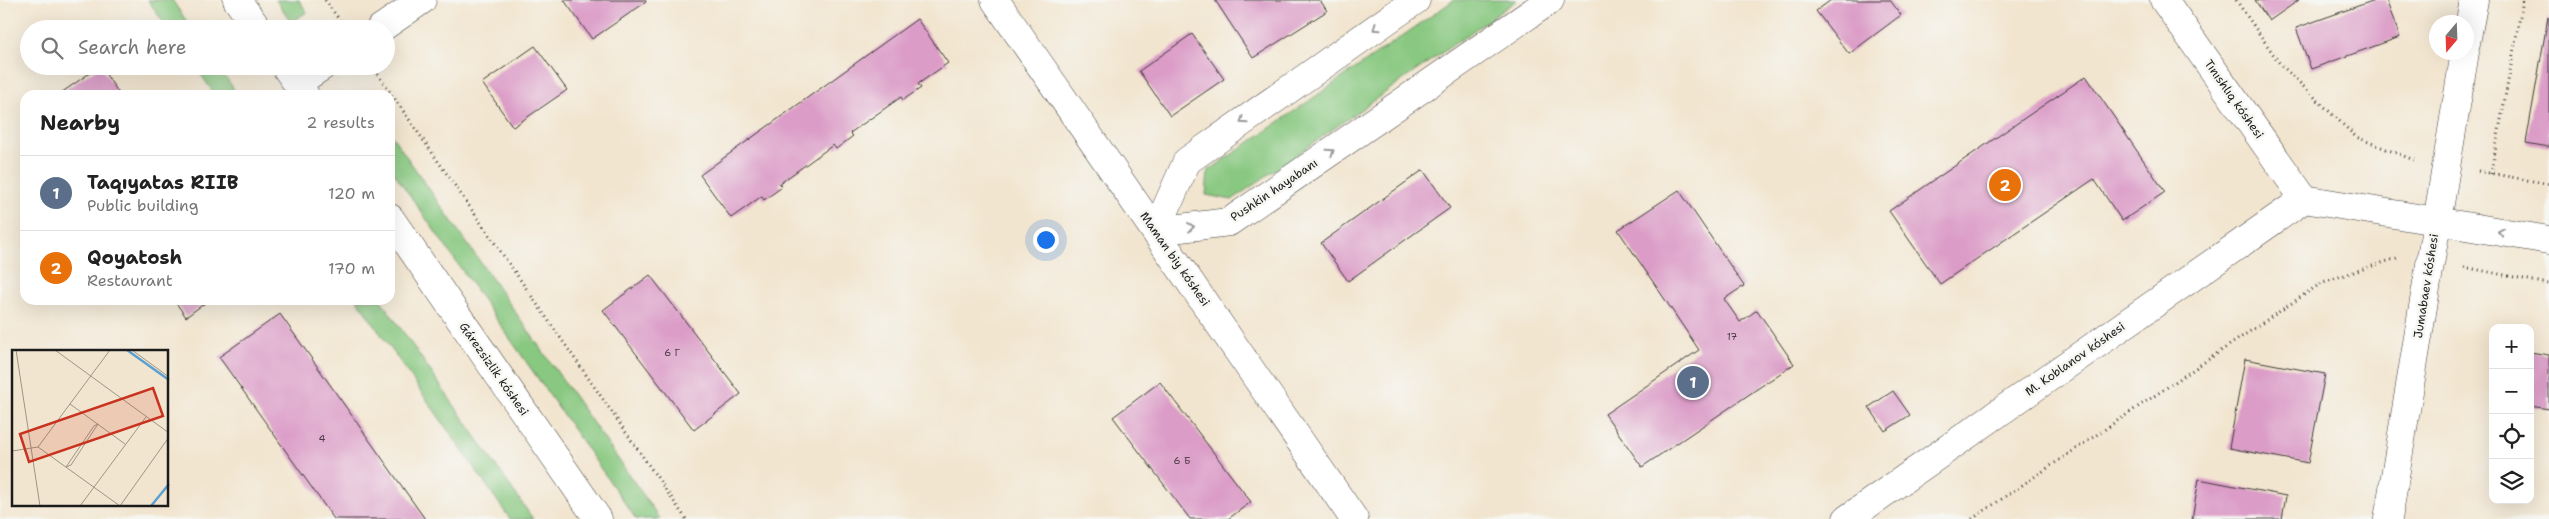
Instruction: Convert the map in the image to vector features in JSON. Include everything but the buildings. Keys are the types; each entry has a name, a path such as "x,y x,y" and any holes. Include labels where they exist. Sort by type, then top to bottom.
{"street":[{"path":"237,0 251,20"},
{"path":"393,20 422,0"},
{"name":"Maman biy kóshesi","path":"995,0 1354,519"},
{"path":"1156,231 1186,161 1416,0"},
{"name":"Pushkin hayabanı","path":"1156,231 1229,222 1550,0"},
{"name":"Tınıshlıq kóshesi","path":"2164,0 2304,199"},
{"path":"2471,15 2474,0"},
{"name":"Jumabaev kóshesi","path":"2388,519 2464,60"},
{"path":"296,82 308,75"},
{"path":"2304,199 2549,240"},
{"name":"M. Koblanov kóshesi","path":"1847,519 2304,199"},
{"name":"Gárezsizlik kóshesi","path":"395,225 598,519"}],"path":[{"path":"325,0 339,20"},
{"path":"2236,0 2280,64 2356,137 2414,160"},
{"path":"2492,174 2524,0"},
{"path":"378,75 389,90"},
{"path":"395,99 686,519"},
{"path":"2473,170 2549,184"},
{"path":"1972,519 2323,282 2399,258"},
{"path":"2459,266 2549,284"}],"green space":[{"path":"148,0 172,0 186,20 162,20"},
{"path":"276,0 299,0 307,12 294,20 290,20"},
{"path":"1454,0 1517,0 1232,200 1206,195 1208,171"},
{"path":"201,75 224,75 235,90 212,90"},
{"path":"395,140 660,519 636,519 395,174"},
{"path":"360,305 384,305 533,519 510,519"}],"place":[{"name":"Qoyatosh","path":"2005,185"},
{"name":"Taqıyatas RIIB","path":"1693,382"}]}
